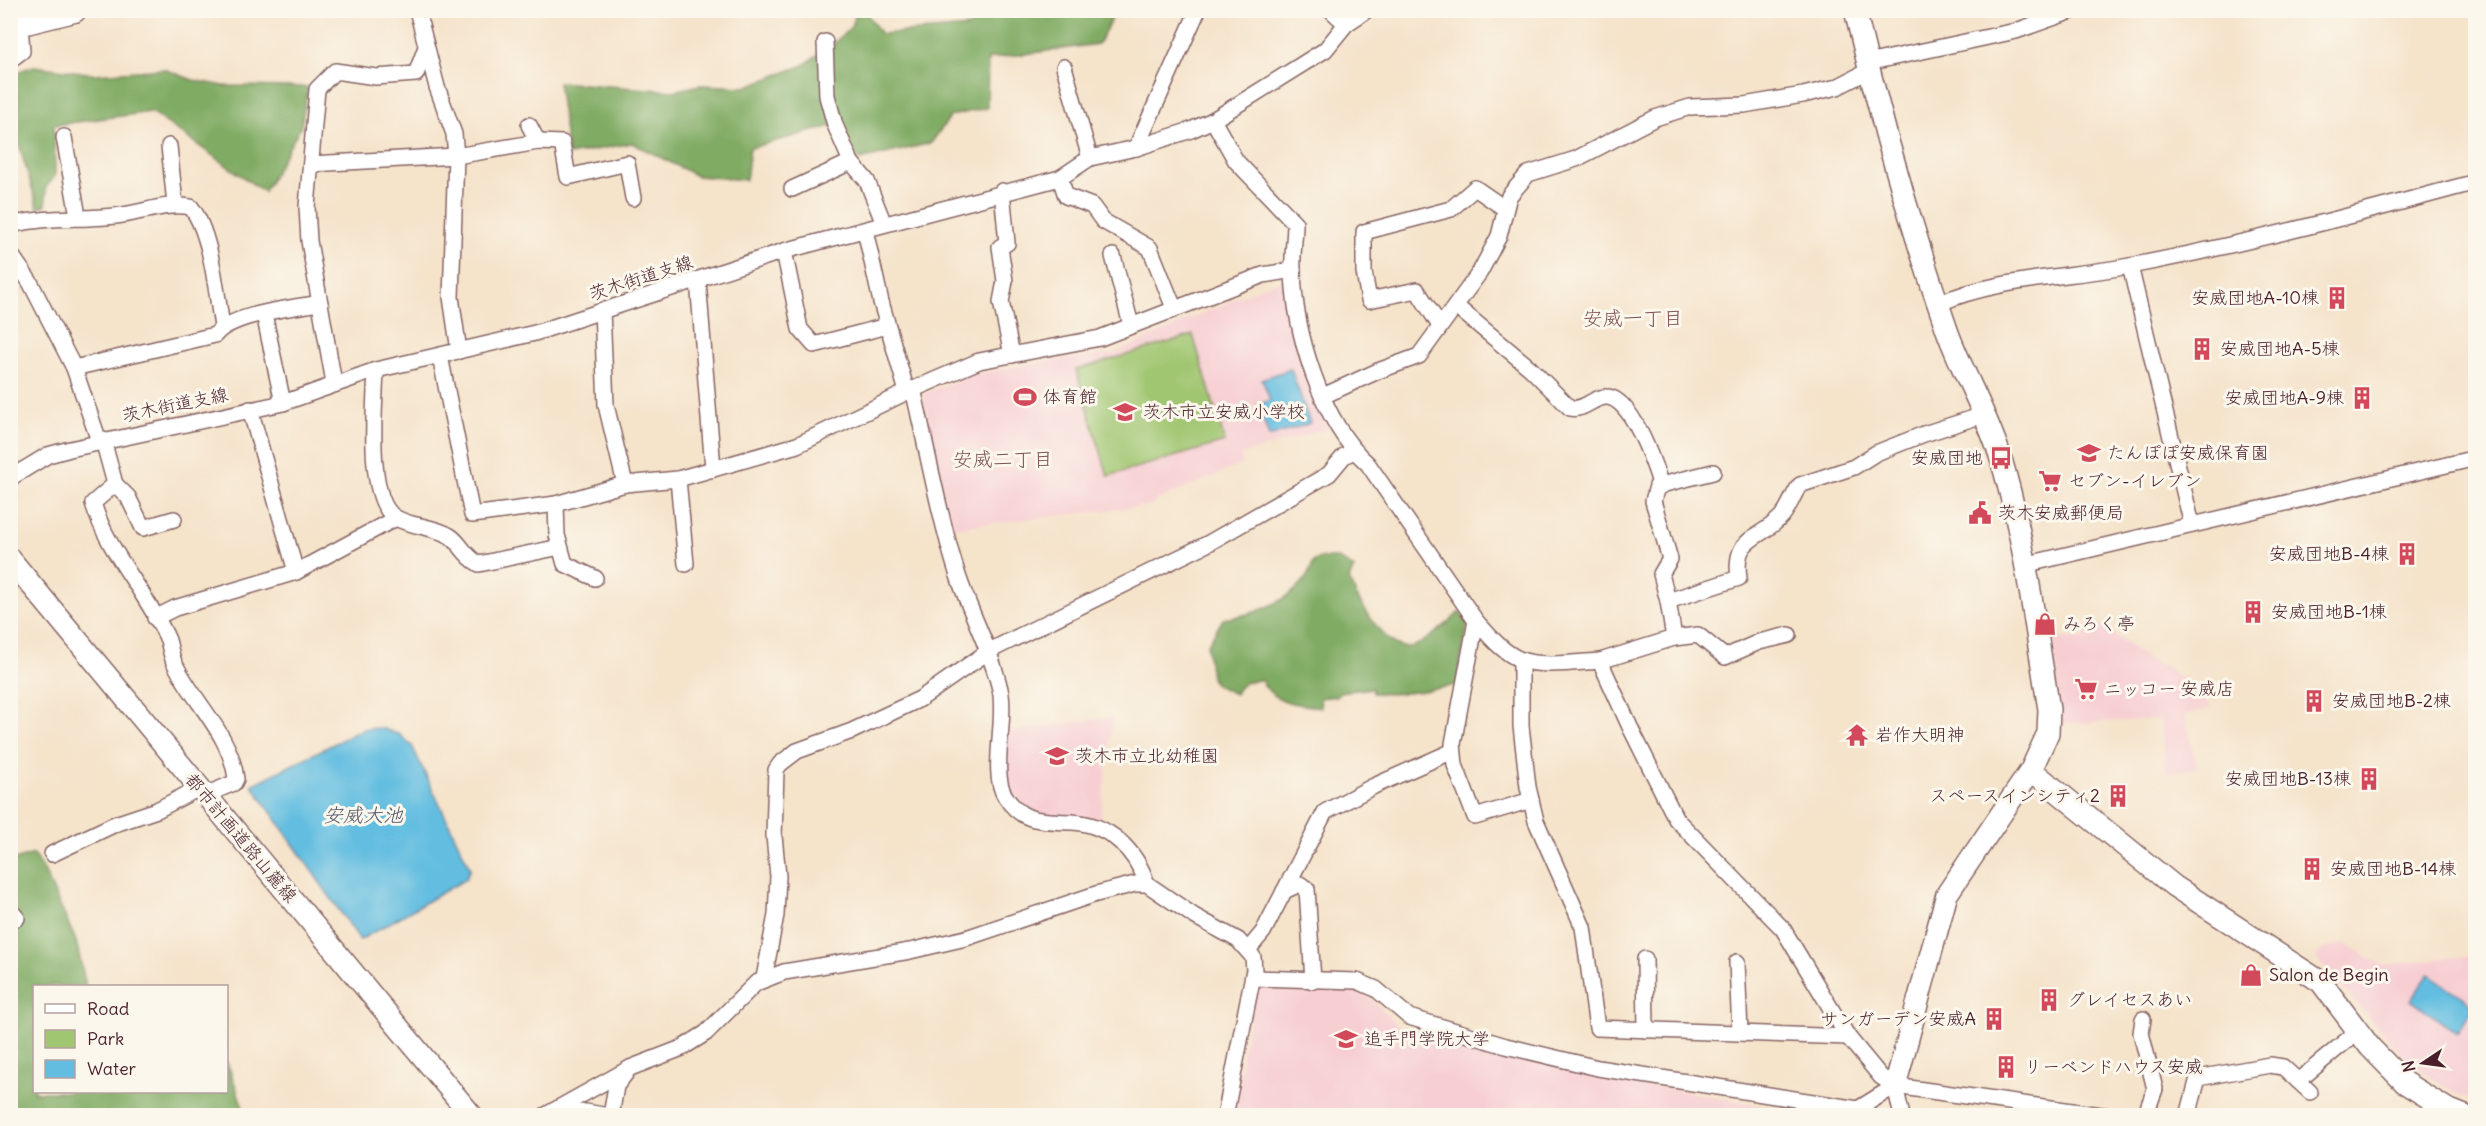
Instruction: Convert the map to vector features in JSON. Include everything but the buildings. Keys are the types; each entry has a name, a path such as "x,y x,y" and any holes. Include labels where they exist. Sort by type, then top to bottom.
{"main road":[{"path":"15,25 74,10"}],"street":[{"path":"417,10 453,134 456,156 451,297 459,351"},
{"path":"1136,148 1198,10"},
{"path":"1331,10 1346,24"},
{"name":"茨木街道支線","path":"10,478 48,455 101,440 173,428 283,403 376,370 534,333 784,251 1002,191 1060,178 1090,158 1136,148 1191,130 1213,120 1325,50 1346,24 1367,10"},
{"path":"1855,10 1868,67 1938,304 1958,359 2001,458 2024,565 2049,709 2048,732 2031,770 1947,894 1895,1086 1902,1116"},
{"path":"1323,396 1378,371 1419,356 1457,307 1499,236 1504,208 1515,187 1528,174 1576,159 1655,118 1690,107 1744,105 1837,87 1868,67 2016,31 2075,10"},
{"path":"10,60 22,51 15,25"},
{"path":"825,42 827,96 835,125 851,162 867,181 884,224"},
{"path":"334,384 308,230 307,207 317,89 335,71 376,77 416,74 426,47"},
{"path":"1064,67 1090,158"},
{"path":"1213,120 1236,162 1296,223 1293,270 1309,361 1336,426 1354,451 1368,464 1476,621 1495,643 1521,660 1551,663 1600,662 1674,638 1698,635 1725,657 1759,642 1789,636"},
{"path":"529,124 538,142"},
{"path":"64,136 78,216"},
{"path":"311,164 456,156 538,142 562,143 568,177 627,163 633,198"},
{"path":"169,146 175,204"},
{"path":"792,189 851,162"},
{"path":"1060,178 1066,196 1092,206 1104,221 1150,248 1174,308"},
{"path":"1938,304 1993,288 2130,266 2312,226 2475,182"},
{"path":"1440,326 1417,290 1369,300 1364,272 1364,232 1451,209 1475,188 1504,208"},
{"path":"1002,191 1006,243 1000,247 1005,281 1001,302 1012,355"},
{"path":"10,225 54,217 121,215 175,204 191,207 199,218 213,271 222,326"},
{"path":"866,230 881,302 910,391 955,567 989,651 1002,701 999,731 999,782 1003,794 1011,804 1030,818 1049,823 1074,822 1088,825 1124,843 1140,863 1147,884"},
{"path":"784,251 800,329 814,345 883,327"},
{"path":"10,253 30,282 74,368 115,484 128,497 143,528 174,519"},
{"path":"1113,256 1131,325"},
{"path":"2130,266 2192,525"},
{"path":"440,356 472,515 556,504 625,483 678,479 797,445 979,361 1100,338 1263,275 1293,270"},
{"path":"698,280 713,469"},
{"path":"74,368 215,335 222,326 264,314 320,303"},
{"path":"1457,307 1530,368 1570,408 1579,409 1605,397 1614,399 1630,415 1647,444 1661,486"},
{"path":"602,310 606,405 625,483"},
{"path":"264,314 283,403"},
{"path":"376,370 376,479 386,507 396,518 450,536 466,557 479,564 560,547"},
{"path":"250,409 296,572"},
{"path":"1668,601 1739,578 1736,560 1739,551 1782,517 1800,485 1854,467 1876,453 1924,434 1983,415"},
{"path":"764,978 776,915 778,876 774,836 775,792 776,770 780,764 797,751 852,731 920,699 989,651 1207,544 1329,474 1344,456 1354,451"},
{"path":"2024,565 2475,458"},
{"path":"1674,638 1661,574 1670,559 1653,501 1657,486 1713,472"},
{"path":"678,479 686,564"},
{"path":"52,854 116,824 202,791 234,783 236,779 235,767 223,739 174,662 168,640 99,525 93,503 115,484"},
{"path":"556,504 560,547 565,564 595,578"},
{"path":"155,618 174,608 219,597 296,572 396,518"},
{"name":"都市計画道路山麓線","path":"10,559 472,1116"},
{"path":"1476,621 1471,637 1467,677 1454,751 1455,765 1475,817 1531,800"},
{"path":"1521,660 1521,726 1531,800 1536,821 1583,927 1597,1028 1848,1037"},
{"path":"1600,662 1676,819 1783,929 1848,1037 1881,1077 1895,1086 2108,1116"},
{"path":"1248,950 1263,932 1325,812 1374,786 1454,751"},
{"path":"2031,770 2174,886 2321,982 2358,1031 2405,1083 2447,1109 2465,1116"},
{"path":"545,1116 630,1068 682,1048 706,1033 764,978 784,972 910,951 966,938 1096,894 1135,884 1147,884 1194,916 1238,940 1248,950 1254,964 1225,1116"},
{"path":"1284,891 1300,884 1307,889 1313,981"},
{"path":"1645,959 1646,1030"},
{"path":"1737,962 1740,1033"},
{"path":"1252,978 1357,981 1376,989 1398,1011 1409,1017 1506,1046 1598,1068 1858,1108 1895,1086"},
{"path":"2143,1019 2141,1033 2155,1089 2145,1116"},
{"path":"2298,1081 2358,1031"},
{"path":"2188,1116 2198,1078 2270,1065 2283,1066 2310,1092"},
{"path":"545,1116 586,1112 610,1116 616,1086 630,1068"}],"shaded area":[{"name":"茨木市立安威小学校","path":"1287,280 1304,357 1329,428 1241,455 1243,464 1155,501 1154,505 951,528 923,396 927,392 975,374 1061,359 1113,354 1266,285"},
{"path":"2087,624 2100,624 2150,661 2165,666 2195,688 2212,708 2184,715 2197,768 2166,773 2160,719 2061,724 2053,631 2060,638 2085,638"},
{"name":"茨木市立北幼稚園","path":"1113,717 1100,821 1032,816 1010,799 1004,732"},
{"path":"2345,943 2382,965 2475,955 2475,1099 2460,1096 2407,1061 2316,957 2323,949"},
{"name":"追手門学院大学","path":"1257,982 1363,990 1396,1024 1507,1057 1777,1109 1855,1114 1880,1108 1893,1111 1894,1115 1234,1116 1242,1054"}],"green space":[{"path":"857,11 865,11 881,34 969,27 991,11 1116,11 1098,44 988,59 987,108 951,116 931,143 860,160 851,149 839,123 828,49 851,27"},
{"path":"820,53 832,126 750,148 746,180 697,176 632,143 568,155 558,82 673,91 700,85 745,87 804,65"},
{"path":"34,66 95,74 164,69 193,80 224,86 308,87 301,126 264,192 151,112 54,125 55,176 46,187 46,205 38,208 15,132 10,132 11,74"},
{"path":"1193,335 1225,442 1108,476 1076,370"},
{"path":"1320,558 1337,558 1354,568 1349,579 1365,610 1382,633 1401,647 1411,647 1423,642 1460,612 1468,624 1456,685 1404,693 1373,693 1372,688 1340,692 1337,696 1320,698 1321,707 1294,704 1278,698 1266,688 1261,680 1245,683 1235,694 1216,685 1211,678 1207,646 1223,619 1264,609 1289,595 1308,575 1313,562"},
{"path":"34,854 43,868 76,941 86,985 33,985 33,1093 228,1093 228,1065 244,1110 249,1115 11,1115 11,861"}],"water":[{"path":"1291,369 1310,423 1269,437 1258,405 1270,400 1262,379"},
{"name":"安威大池","path":"381,728 400,735 412,746 470,868 466,879 360,940 252,785 363,729"},
{"path":"2429,974 2475,1006 2457,1033 2411,1000"}],"place":[{"name":"安威団地A-10棟","path":"2337,298"},
{"name":"安威団地A-5棟","path":"2202,349"},
{"name":"体育館","path":"1025,397"},
{"name":"安威団地A-9棟","path":"2362,398"},
{"name":"茨木市立安威小学校","path":"1125,412"},
{"name":"たんぽぽ安威保育園","path":"2089,453"},
{"name":"安威団地","path":"2001,458"},
{"name":"セブン-イレブン","path":"2050,481"},
{"name":"茨木安威郵便局","path":"1980,513"},
{"name":"安威団地B-4棟","path":"2407,554"},
{"name":"安威団地B-1棟","path":"2253,612"},
{"name":"みろく亭","path":"2045,624"},
{"name":"ニッコー 安威店","path":"2086,689"},
{"name":"安威団地B-2棟","path":"2314,701"},
{"name":"岩作大明神","path":"1857,735"},
{"name":"茨木市立北幼稚園","path":"1057,756"},
{"name":"安威団地B-13棟","path":"2369,779"},
{"name":"スペースインシティ2","path":"2118,796"},
{"name":"安威団地B-14棟","path":"2312,869"},
{"name":"Salon de Begin","path":"2251,975"},
{"name":"グレイセスあい","path":"2049,1000"},
{"name":"サンガーデン安威A","path":"1994,1019"},
{"name":"追手門学院大学","path":"1346,1039"},
{"name":"リーベンドハウス安威","path":"2006,1067"}],"district":[{"name":"安威一丁目","path":"1633,318"},
{"name":"安威二丁目","path":"1003,459"}]}
